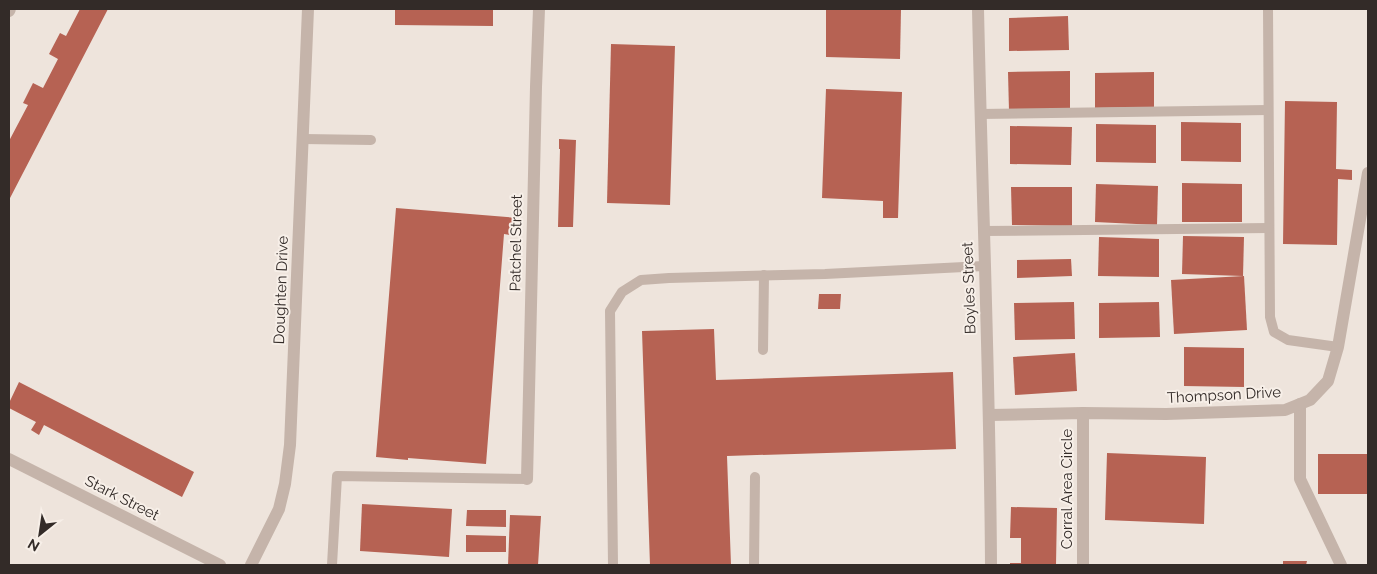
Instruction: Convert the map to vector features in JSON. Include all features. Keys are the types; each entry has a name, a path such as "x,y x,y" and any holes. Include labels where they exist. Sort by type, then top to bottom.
{"street":[{"name":"Doughten Drive","path":"250,565 279,509 285,484 290,445 308,9"},
{"name":"Patchel Street","path":"527,479 539,9"},
{"name":"Boyles Street","path":"978,9 984,266 990,415 991,565"},
{"name":"Thompson Drive","path":"990,415 1166,414 1285,410 1310,400 1328,381 1338,346 1368,173"},
{"path":"1300,404 1300,479 1341,565"},
{"name":"Corral Area Circle","path":"1083,413 1083,565"},
{"name":"Stark Street","path":"9,459 220,565"}],"lane":[{"path":"1268,9 1270,317 1274,332 1288,340 1338,346"},
{"path":"980,114 1268,110"},
{"path":"304,139 371,140"},
{"path":"983,231 1269,228"},
{"path":"613,565 610,310 622,292 641,280 668,278 825,274 984,266"},
{"path":"763,350 764,275"},
{"path":"332,565 337,476 527,479"},
{"path":"754,565 755,477"}],"building":[{"path":"80,9 108,9 9,200 9,141 28,105 23,103 33,83 43,88 58,59 49,54 60,33 66,36"},
{"path":"395,9 493,9 493,26 395,25"},
{"path":"826,9 901,9 900,59 826,57"},
{"path":"1068,16 1069,50 1009,51 1009,18"},
{"path":"611,44 675,46 670,205 607,203"},
{"path":"1070,71 1070,110 1009,111 1008,72"},
{"path":"1154,72 1154,107 1095,108 1095,73"},
{"path":"826,89 902,92 898,218 883,218 883,201 822,198"},
{"path":"1285,101 1337,102 1336,169 1352,170 1352,180 1338,179 1337,245 1283,244"},
{"path":"1181,122 1241,123 1241,162 1181,161"},
{"path":"1096,124 1156,125 1156,163 1096,162"},
{"path":"1010,126 1072,127 1071,165 1010,164"},
{"path":"559,139 576,140 573,227 558,227"},
{"path":"1182,183 1242,184 1242,222 1182,222"},
{"path":"1096,184 1158,186 1157,225 1095,222"},
{"path":"1011,187 1072,187 1072,226 1012,225"},
{"path":"396,208 518,218 517,236 504,234 486,464 376,457"},
{"path":"1183,236 1244,237 1243,276 1182,274"},
{"path":"1099,237 1159,239 1159,277 1098,276"},
{"path":"1071,259 1072,276 1017,278 1017,260"},
{"path":"1244,276 1247,330 1174,334 1171,280"},
{"path":"819,294 841,294 840,309 818,309"},
{"path":"1074,302 1075,339 1015,340 1014,303"},
{"path":"1159,302 1160,337 1099,338 1099,303"},
{"path":"714,329 716,380 953,372 956,449 727,456 731,565 650,565 642,331"},
{"path":"1184,347 1244,348 1244,387 1184,386"},
{"path":"1075,353 1077,391 1015,395 1013,357"},
{"path":"19,382 194,472 182,497 44,425 39,435 31,430 36,422 9,408 9,403"},
{"path":"1107,453 1206,457 1204,524 1105,520"},
{"path":"1318,454 1368,454 1368,494 1318,494"},
{"path":"362,504 452,509 449,557 360,551"},
{"path":"1011,507 1057,508 1056,565 1010,565 1010,563 1021,563 1021,538 1010,538"},
{"path":"467,510 506,510 506,527 466,526"},
{"path":"510,515 541,516 538,565 508,565"},
{"path":"466,535 506,536 506,552 466,552"},
{"path":"1283,561 1307,561 1306,565 1283,565"}]}
